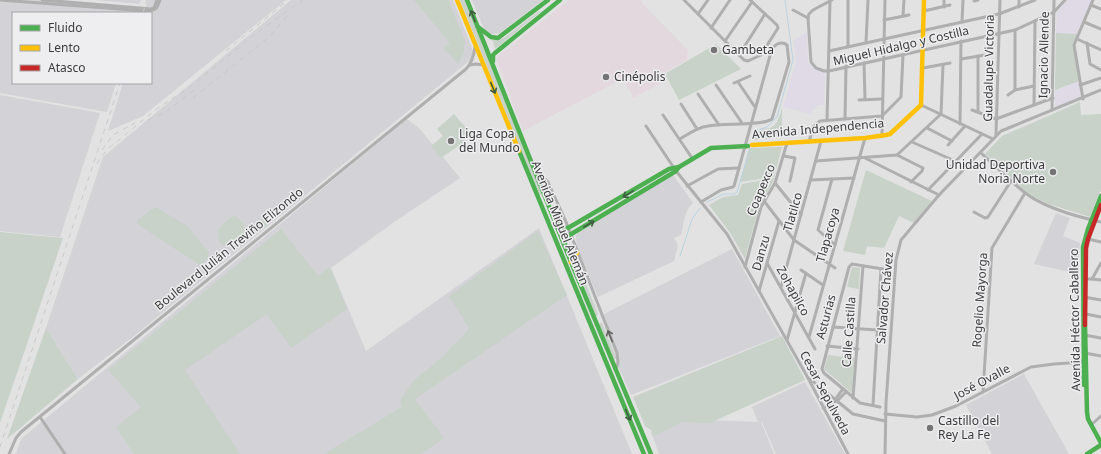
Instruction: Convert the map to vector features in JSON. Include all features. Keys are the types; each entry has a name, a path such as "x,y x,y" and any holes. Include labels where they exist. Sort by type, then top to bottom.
{"main road":[{"name":"Avenida Miguel Alemán","path":"458,0 644,454"},
{"name":"Avenida Miguel Alemán","path":"467,0 566,250 651,454"},
{"path":"478,27 491,37 498,38 549,0"},
{"path":"516,34 542,9 549,0"},
{"path":"493,63 493,55 495,53 516,34 560,0"},
{"path":"921,105 924,0"},
{"name":"Avenida Independencia","path":"571,234 692,158 711,148 882,136 890,134 921,105"},
{"name":"Avenida Independencia","path":"568,228 676,168"},
{"name":"Avenida Héctor Caballero","path":"1101,196 1086,242 1084,279 1084,335 1087,417 1101,444"},
{"name":"Avenida Héctor Caballero","path":"1093,220 1101,205"},
{"path":"554,219 561,227 568,228"},
{"path":"566,250 565,240 571,234"},
{"path":"571,262 577,253"},
{"name":"Avenida Héctor Caballero","path":"1084,297 1086,314 1084,335"},
{"path":"1089,453 1097,436"},
{"path":"1089,453 1101,444"}],"street":[{"path":"0,0 140,10 154,9 158,6 159,0"},
{"path":"42,0 91,6"},
{"path":"698,14 708,0"},
{"path":"711,28 730,0"},
{"path":"822,0 830,1"},
{"path":"848,0 848,47"},
{"path":"866,43 868,0"},
{"path":"882,136 885,0"},
{"path":"904,0 904,16"},
{"path":"944,0 944,7"},
{"path":"962,22 963,0"},
{"name":"Guadalupe Victoria","path":"996,136 1000,0"},
{"path":"1019,0 1019,7"},
{"path":"829,51 999,14 1035,0"},
{"name":"Ignacio Allende","path":"1052,110 1054,0"},
{"name":"Miguel Hidalgo y Costilla","path":"808,18 811,62 816,68 829,71 846,66 1015,30 1054,12 1065,0"},
{"path":"1082,99 1074,47 1093,0"},
{"path":"685,1 711,28 744,60 749,61 761,55 777,30 777,25 751,1 725,41"},
{"path":"793,10 808,18 813,10 830,1"},
{"path":"827,120 830,1"},
{"path":"924,11 950,5"},
{"path":"1091,5 1101,9"},
{"path":"739,55 765,14"},
{"path":"884,20 909,15"},
{"path":"1034,105 1035,21"},
{"path":"1084,22 1101,29"},
{"path":"1015,30 1015,90"},
{"path":"1077,39 1101,50"},
{"path":"960,124 961,41"},
{"path":"470,65 474,55 475,43"},
{"path":"680,139 697,129 708,126 742,123 751,123 768,122 774,118 789,62 787,45 784,43 778,44 772,49 751,123 748,146 733,187 721,190 703,204"},
{"path":"1087,43 1090,64 1101,70"},
{"path":"808,142 813,127 820,121 882,116 900,98 903,55"},
{"path":"961,59 985,55"},
{"path":"978,56 978,112"},
{"path":"864,63 865,100"},
{"path":"923,68 950,63"},
{"path":"470,65 476,64 484,66"},
{"name":"Boulevard Julián Treviño Elizondo","path":"9,454 16,438 40,417 470,65"},
{"path":"897,156 941,114 943,65"},
{"path":"845,119 846,66"},
{"path":"734,83 750,76"},
{"path":"1080,85 1101,78"},
{"path":"738,82 756,107"},
{"path":"716,85 742,123"},
{"path":"1008,95 1015,90 1034,86"},
{"name":"Salvador Chávez","path":"885,454 885,414 896,260 902,240 939,195 996,136 1005,129 1101,90"},
{"path":"698,94 719,125"},
{"path":"972,110 996,119 1053,98"},
{"path":"859,100 882,99"},
{"path":"680,104 697,129"},
{"path":"921,105 993,139"},
{"path":"663,115 692,158"},
{"path":"646,126 687,186 721,225 787,340"},
{"path":"948,145 965,126"},
{"path":"927,128 952,141"},
{"path":"928,190 982,134"},
{"name":"Tlapacoya","path":"808,337 865,138"},
{"name":"Tlatilco","path":"781,287 821,141"},
{"path":"912,142 955,161"},
{"name":"Coapexco","path":"745,267 759,214 764,201 775,183 787,143"},
{"path":"981,153 1025,193 1048,205 1075,216 1101,222"},
{"path":"784,156 795,158 790,181"},
{"path":"816,161 897,156 923,168 911,182"},
{"path":"865,158 939,195"},
{"path":"687,186 712,172 739,168"},
{"path":"536,172 548,182 571,234 577,253 617,353 618,362 616,373"},
{"path":"811,180 854,178"},
{"path":"832,179 818,230 835,244"},
{"path":"974,212 988,218 1011,181"},
{"path":"775,183 801,215"},
{"name":"Rogelio Mayorga","path":"983,392 992,248 1025,193"},
{"path":"764,201 794,240 835,268"},
{"name":"Danzu","path":"759,291 779,221"},
{"path":"1086,242 1101,242"},
{"name":"Zohapilco","path":"768,263 815,349"},
{"path":"1092,278 1101,263"},
{"name":"Asturias","path":"843,389 824,373 822,368 850,265 863,266"},
{"path":"863,266 881,270 889,270"},
{"name":"Calle Castilla","path":"853,398 858,349 863,266"},
{"path":"801,270 823,285"},
{"path":"873,405 881,270"},
{"path":"787,340 806,273"},
{"path":"1084,279 1092,278 1101,280"},
{"path":"1084,297 1101,300"},
{"path":"1086,314 1101,317"},
{"path":"833,327 877,330"},
{"path":"1084,335 1101,338"},
{"name":"Cesar Sepulveda","path":"787,340 848,454"},
{"path":"827,346 858,349"},
{"path":"1085,353 1101,356"},
{"name":"José Ovalle","path":"885,414 918,417 932,415 952,408 1031,367 1085,362"},
{"path":"808,378 853,414 885,421"},
{"path":"836,400 843,389 860,403 880,407"},
{"path":"823,408 833,404 846,392"},
{"path":"1091,425 1101,416"},
{"path":"40,417 65,454"}],"shaded area":[{"path":"0,0 63,0 146,7 148,0 286,0 143,116 108,131 123,84 152,84 152,12 12,12 12,84 116,84 107,112 0,93"},
{"path":"96,0 141,0 139,4"},
{"path":"291,0 453,0 475,56 134,336 78,379 46,328 103,157"},
{"path":"414,0 448,0 465,41 464,52 458,64 444,48 450,43"},
{"path":"460,0 465,0 542,194 539,195"},
{"path":"472,0 543,0 500,33 491,34 485,31"},
{"path":"569,0 641,0 643,4 688,50 687,60 664,73 667,80 633,98 624,78 523,131 496,59"},
{"path":"1067,0 1092,0 1078,34 1056,33 1057,12"},
{"path":"539,11 540,12 495,49 492,39 498,40 504,38"},
{"path":"807,33 808,62 813,68 825,74 824,105 818,105 810,114 783,107 796,61 793,40"},
{"path":"1056,33 1078,34 1073,44 1079,81 1055,90"},
{"path":"716,44 741,69 679,100 665,74"},
{"path":"1079,81 1082,97 1055,108 1055,90"},
{"path":"0,95 100,113 60,237 0,231"},
{"name":"Unidad Deportiva Noria Norte","path":"1080,102 1081,115 1101,114 1101,190 1090,217 1049,204 1027,193 985,154 1002,136"},
{"path":"782,107 782,137 753,140 759,129 769,128 776,123"},
{"name":"Liga Copa del Mundo","path":"454,114 473,136 441,158 431,146 443,136 437,129"},
{"path":"407,119 419,128 460,178 394,222 331,268 366,351 539,228 632,454 16,454 21,439"},
{"path":"782,147 774,177 740,182 749,148"},
{"path":"866,170 932,201 914,223 899,216 884,248 867,246 865,255 843,251"},
{"path":"673,175 693,203 689,207 685,216 681,235 674,238 678,245 674,261 598,297 577,248 576,236 578,232"},
{"path":"775,178 758,210 745,259 731,234 709,205 723,197 738,195 742,184"},
{"path":"155,207 186,225 209,252 208,258 200,265 137,224 137,221"},
{"path":"1056,213 1070,218 1063,236 1080,243 1079,274 1034,264"},
{"path":"235,215 248,229 265,218 274,219 237,249 222,245 219,241 218,235 220,227"},
{"path":"281,229 318,276 330,267 347,309 291,348 267,314 185,370 240,454 134,454 116,427 141,407 108,370"},
{"path":"538,231 567,295 415,399 444,438 421,454 324,454 402,407 400,401 413,381 443,357 453,345 463,337 469,328 449,296"},
{"path":"0,232 63,238 0,423"},
{"path":"732,249 780,336 631,395 619,368 604,314"},
{"path":"575,256 598,314 596,317 573,261"},
{"path":"852,267 860,268 859,289 847,287"},
{"path":"602,323 616,359 614,359 599,325"},
{"path":"46,328 78,379 7,439"},
{"path":"782,336 805,380 710,423 682,422 654,436 651,430 645,426 633,397"},
{"path":"828,355 854,358 853,394 824,369"},
{"path":"1024,374 1069,454 992,454 966,405"},
{"path":"805,382 845,454 776,454 761,422 774,454 659,454 651,432 681,419 758,422 752,407"}],"waterway":[{"path":"752,140 756,131 767,127 777,117 793,60 785,0"},
{"path":"707,202 724,194 734,194 737,192 750,149"},
{"path":"680,256 692,219 700,208"}],"railway":[{"path":"143,12 147,0"},
{"path":"226,51 288,0"},
{"path":"97,164 109,148 158,108 190,87 258,32 303,0"},
{"path":"193,98 269,37 290,13"},
{"path":"0,447 120,84"},
{"path":"148,120 164,113 196,89"},
{"path":"102,150 113,135 135,123"}],"traffic: fast":[{"path":"467,0 571,262 651,454"},
{"path":"478,27 491,37 498,38 548,0"},
{"path":"493,61 493,55 495,53 560,0"},
{"path":"565,246 565,240 568,236 676,171 679,167 711,148 748,146"},
{"path":"519,151 644,454"},
{"path":"556,222 563,228 568,228 669,169 679,167"},
{"path":"1084,385 1083,247 1088,229 1101,196"},
{"path":"1085,325 1087,412 1088,419 1101,443"},
{"path":"1087,454 1101,445"}],"traffic: slow":[{"path":"457,0 519,151"},
{"path":"752,145 865,138 890,134 921,105 924,0"},
{"path":"571,262 577,253"}],"traffic: jam":[{"path":"1085,325 1086,248 1101,205"}],"place":[{"name":"Gambeta","path":"714,50"},
{"name":"Cinépolis","path":"606,77"},
{"name":"Liga Copa del Mundo","path":"451,141"},
{"name":"Unidad Deportiva Noria Norte","path":"1053,172"},
{"name":"Castillo del Rey La Fe","path":"930,428"}]}
